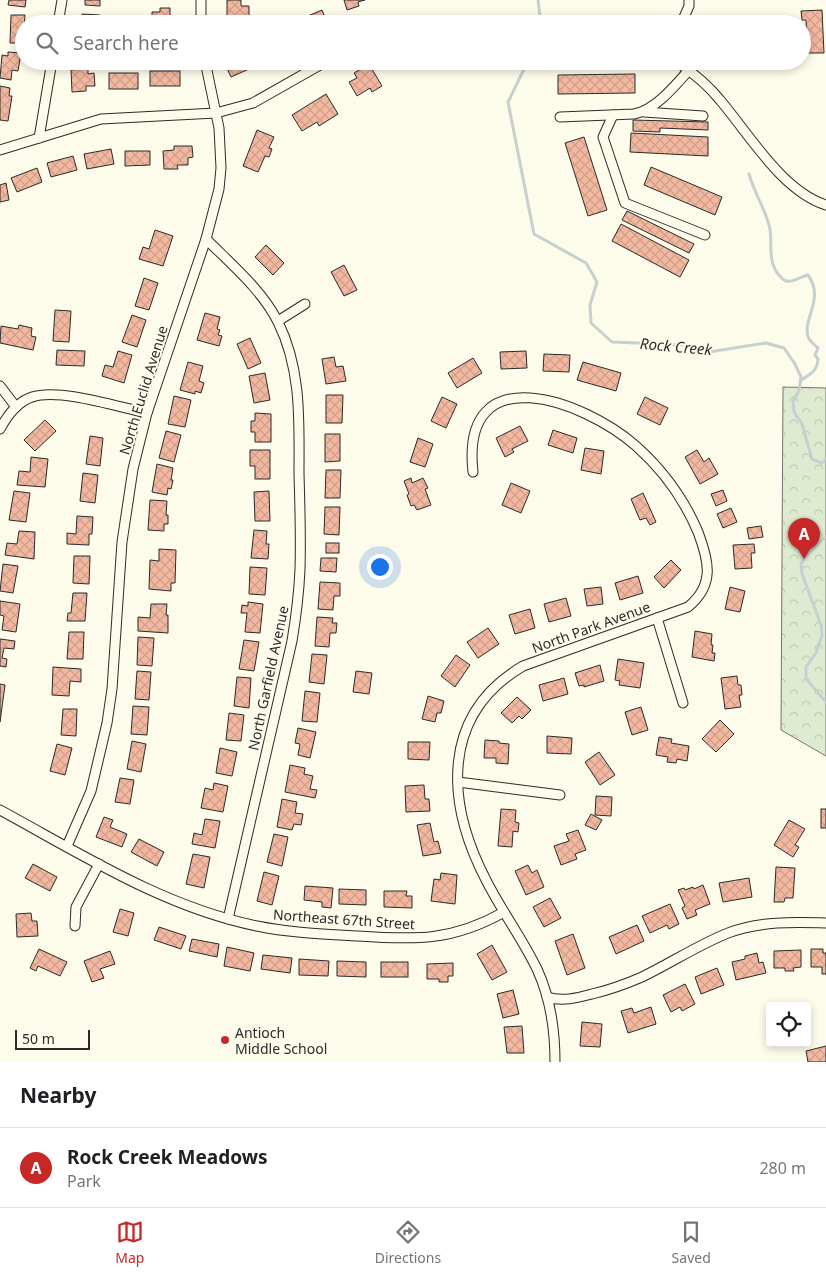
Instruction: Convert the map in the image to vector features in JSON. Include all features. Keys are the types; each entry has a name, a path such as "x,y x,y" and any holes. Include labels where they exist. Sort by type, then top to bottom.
{"street":[{"path":"60,15 62,0"},
{"path":"201,0 201,15"},
{"path":"685,15 689,6 689,0"},
{"path":"39,138 50,70"},
{"name":"North Euclid Avenue","path":"67,846 90,791 107,723 112,689 122,542 133,469 147,413 206,239 218,189 221,148 207,70"},
{"path":"0,150 102,119 216,113 253,103 311,70"},
{"path":"644,112 674,88 689,70 718,98 782,177 801,193 826,205"},
{"path":"560,116 613,115 644,112 703,116"},
{"path":"613,115 603,138 625,203 705,235"},
{"name":"North Garfield Avenue","path":"206,239 252,286 278,321 289,348 298,401 300,552 298,596 292,641 228,919"},
{"path":"278,321 305,304"},
{"path":"0,386 16,407"},
{"path":"0,429 16,407 33,397 64,396 147,413"},
{"name":"North Park Avenue","path":"473,472 471,455 476,427 480,417 489,409 509,400 534,397 563,404 599,420 630,441 652,462 669,481 694,522 707,560 707,580 698,598 688,607 523,666 502,680 484,697 470,718 460,750 458,782 462,815 470,843 486,880 537,968 547,997 552,1024 555,1062"},
{"path":"657,618 683,703"},
{"path":"458,782 560,795"},
{"name":"Northeast 67th Street","path":"0,810 157,893 187,906 257,926 296,933 386,938 439,937 471,929 504,912"},
{"path":"76,926 76,907 99,864"},
{"path":"547,997 557,1000 608,990 642,977 712,940 757,925 826,923"}],"green space":[{"path":"783,387 826,388 826,756 781,730"}],"building":[{"path":"9,0 26,0 25,7 8,5"},
{"path":"85,0 100,0 100,6 85,5"},
{"path":"227,0 241,0 241,6 249,6 249,15 227,15"},
{"path":"344,0 365,0 358,2 359,6 347,10"},
{"path":"160,8 170,8 170,15 152,15 152,12 160,12"},
{"path":"322,10 324,15 310,15"},
{"path":"822,10 824,53 811,53 811,15 801,15 801,11"},
{"path":"11,15 15,15 15,43 10,43"},
{"path":"8,52 15,53 15,70 18,70 18,71 12,70 11,80 0,78 2,55 8,56"},
{"path":"71,70 88,70 88,74 94,73 95,86 86,86 86,91 72,92"},
{"path":"228,70 247,70 231,77"},
{"path":"359,70 373,70 382,86 372,92 370,88 357,96 349,82 357,78 354,73"},
{"path":"150,71 180,71 180,86 150,86"},
{"path":"109,73 138,73 138,89 109,89"},
{"path":"635,74 635,93 558,94 558,75"},
{"path":"0,86 10,88 9,96 12,96 8,121 0,120"},
{"path":"326,94 338,114 319,126 317,122 302,131 292,115"},
{"path":"633,120 708,122 708,130 660,128 660,132 633,131"},
{"path":"257,130 274,137 269,148 272,149 269,157 265,156 258,172 243,166"},
{"path":"631,133 708,137 708,156 630,152"},
{"path":"584,137 607,210 588,216 565,143"},
{"path":"174,146 192,146 193,157 188,158 188,165 177,165 178,169 164,169 163,151 174,150"},
{"path":"111,149 114,164 87,169 84,154"},
{"path":"125,151 150,151 150,165 125,166"},
{"path":"73,156 77,170 51,177 47,163"},
{"path":"651,167 722,197 715,215 644,185"},
{"path":"37,168 42,182 17,192 11,178"},
{"path":"6,183 9,200 0,202 0,185"},
{"path":"627,211 694,244 689,253 622,220"},
{"path":"621,224 689,260 680,277 612,241"},
{"path":"155,230 173,236 163,266 139,259 143,247 149,249"},
{"path":"266,245 284,263 273,275 255,257"},
{"path":"344,265 357,290 344,296 331,272"},
{"path":"144,278 158,283 149,310 135,306"},
{"path":"55,310 71,311 69,342 53,341"},
{"path":"205,313 220,317 217,329 220,330 218,335 222,336 219,346 197,340"},
{"path":"132,315 146,320 137,347 122,342"},
{"path":"19,325 32,328 31,336 36,337 33,350 0,343 1,326 18,329"},
{"path":"250,338 261,363 248,369 237,344"},
{"path":"57,350 85,351 84,366 56,365"},
{"path":"118,351 132,355 124,383 102,376 105,365 113,367"},
{"path":"526,351 527,368 501,369 500,352"},
{"path":"544,354 570,355 569,372 543,371"},
{"path":"334,357 336,367 343,366 346,381 326,384 322,359"},
{"path":"473,358 482,373 457,388 448,373"},
{"path":"188,362 203,366 199,381 204,383 201,393 195,391 195,394 180,390"},
{"path":"583,362 621,373 616,391 577,380"},
{"path":"265,373 270,400 254,403 249,376"},
{"path":"326,395 343,395 342,423 326,423"},
{"path":"174,396 191,400 185,427 168,424"},
{"path":"442,397 457,404 446,428 431,421"},
{"path":"645,397 668,408 660,425 637,414"},
{"path":"255,413 271,414 271,442 255,442 255,432 251,432 251,421 255,421"},
{"path":"45,420 56,431 35,451 24,440"},
{"path":"520,426 528,441 512,449 514,452 505,457 496,438"},
{"path":"553,430 577,438 573,453 548,445"},
{"path":"166,431 181,435 174,462 159,458"},
{"path":"325,434 340,434 340,461 325,462"},
{"path":"90,436 103,438 100,466 86,464"},
{"path":"418,438 433,444 425,467 410,462"},
{"path":"585,448 604,451 601,474 581,470"},
{"path":"250,450 270,450 270,479 255,479 255,466 250,466"},
{"path":"697,450 704,462 709,458 718,474 700,484 685,457"},
{"path":"31,457 48,459 45,487 17,485 19,471 30,472"},
{"path":"157,464 173,468 171,489 168,488 167,495 152,492"},
{"path":"326,470 341,470 340,498 325,498"},
{"path":"83,473 98,475 95,503 80,501"},
{"path":"411,478 412,483 423,478 428,488 425,489 431,505 417,510 414,505 411,506 404,481"},
{"path":"511,483 530,491 521,513 502,505"},
{"path":"723,490 727,501 716,506 711,494"},
{"path":"14,491 30,493 26,522 9,520"},
{"path":"269,491 270,521 255,521 254,492"},
{"path":"643,493 656,522 650,525 646,518 640,520 631,499"},
{"path":"150,500 167,501 166,515 168,515 168,524 164,524 164,531 148,530"},
{"path":"325,507 340,507 339,535 324,534"},
{"path":"731,508 737,522 723,528 717,514"},
{"path":"77,516 93,517 92,534 89,534 89,545 67,544 67,533 76,534"},
{"path":"761,526 763,537 749,539 747,528"},
{"path":"254,530 267,531 266,544 269,544 268,559 251,558"},
{"path":"19,531 35,532 34,559 5,555 7,543 17,544"},
{"path":"326,543 339,543 339,553 326,553"},
{"path":"754,544 755,553 751,553 752,568 735,569 733,545"},
{"path":"159,549 176,550 175,583 171,583 171,591 149,589 150,560 159,561"},
{"path":"74,556 90,556 89,584 73,583"},
{"path":"321,558 337,558 336,572 320,571"},
{"path":"671,560 681,570 664,588 654,577"},
{"path":"3,564 18,566 13,593 0,591"},
{"path":"250,567 267,568 265,595 249,594"},
{"path":"638,576 643,593 620,600 615,583"},
{"path":"320,582 340,583 340,596 334,596 333,610 318,609"},
{"path":"601,587 603,604 587,606 584,589"},
{"path":"730,587 745,591 740,612 725,609"},
{"path":"73,593 87,593 85,621 67,621 68,613 71,613"},
{"path":"566,598 571,616 549,622 544,604"},
{"path":"0,601 20,604 16,632 2,630 4,616 0,615"},
{"path":"248,602 263,604 260,633 245,632 247,613 241,613 242,605 248,606"},
{"path":"151,604 167,604 168,633 138,631 138,617 150,618"},
{"path":"530,609 535,628 515,634 509,615"},
{"path":"317,617 333,618 332,623 337,623 336,633 330,633 329,647 315,646"},
{"path":"488,628 499,644 478,658 467,642"},
{"path":"695,631 712,634 711,645 713,645 712,653 715,653 714,661 692,657"},
{"path":"69,632 84,632 83,659 67,659"},
{"path":"138,637 154,638 152,666 137,665"},
{"path":"0,639 15,641 14,649 4,648 2,658 7,659 6,667 0,666"},
{"path":"244,640 259,642 254,671 239,669"},
{"path":"312,654 327,655 324,684 309,682"},
{"path":"456,655 470,665 455,687 441,676"},
{"path":"618,659 644,663 640,688 619,685 620,681 615,680"},
{"path":"600,665 604,681 584,687 584,685 579,686 575,673"},
{"path":"53,667 81,669 81,682 70,681 69,696 52,695"},
{"path":"137,671 151,672 149,700 135,699"},
{"path":"356,671 372,673 369,694 353,692"},
{"path":"737,676 738,685 741,685 742,695 739,695 741,707 725,709 721,678"},
{"path":"237,677 251,678 249,708 234,706"},
{"path":"564,678 568,694 543,701 539,685"},
{"path":"0,684 5,685 0,722"},
{"path":"305,691 320,693 317,722 302,721"},
{"path":"428,696 444,701 441,713 437,713 435,722 422,719"},
{"path":"517,697 531,710 522,719 519,716 512,723 501,713"},
{"path":"133,706 149,707 147,735 131,734"},
{"path":"641,707 648,730 632,735 625,712"},
{"path":"63,709 77,709 76,736 61,735"},
{"path":"229,713 244,715 241,741 226,740"},
{"path":"720,720 734,734 716,752 702,739"},
{"path":"298,728 316,732 310,758 298,755 300,744 295,743"},
{"path":"547,736 572,738 571,754 547,753"},
{"path":"659,737 672,739 671,743 689,746 687,761 677,759 676,763 667,762 668,757 656,755"},
{"path":"485,740 509,744 508,764 496,763 496,758 484,758"},
{"path":"132,741 146,744 141,772 127,769"},
{"path":"408,742 430,742 429,760 408,759"},
{"path":"57,744 72,748 65,775 50,771"},
{"path":"220,748 237,752 232,776 216,773"},
{"path":"599,752 615,775 600,785 585,762"},
{"path":"290,765 305,768 304,774 313,776 310,789 317,790 315,798 285,792"},
{"path":"120,778 134,780 130,804 115,802"},
{"path":"214,783 228,786 223,812 201,808 205,788 213,790"},
{"path":"424,785 425,799 429,799 430,811 406,812 405,786"},
{"path":"596,796 612,797 611,816 595,815"},
{"path":"282,799 297,802 295,813 303,814 301,825 294,824 292,830 277,827"},
{"path":"501,809 516,810 515,822 519,823 518,832 513,831 512,847 498,846"},
{"path":"821,809 826,809 826,828 821,828"},
{"path":"591,814 602,820 596,830 585,825"},
{"path":"104,817 113,820 110,827 127,834 122,847 96,837"},
{"path":"205,819 220,821 215,848 192,844 194,833 202,835"},
{"path":"789,820 805,829 795,845 799,847 793,857 774,845"},
{"path":"430,823 434,842 438,841 441,853 423,856 417,825"},
{"path":"578,830 586,850 575,854 577,859 561,865 554,846 569,841 566,834"},
{"path":"274,834 288,837 282,866 267,862"},
{"path":"139,839 164,852 157,866 131,852"},
{"path":"193,854 210,857 204,888 186,884"},
{"path":"33,864 57,877 50,891 25,878"},
{"path":"528,865 532,873 537,870 544,887 526,895 515,871"},
{"path":"776,867 795,868 793,898 785,898 784,902 774,902"},
{"path":"264,872 279,876 272,905 257,901"},
{"path":"441,873 457,875 455,904 431,901 434,879 440,880"},
{"path":"749,878 752,897 723,902 719,883"},
{"path":"703,885 710,904 695,910 697,915 687,919 682,908 685,906 678,890 693,887 694,889"},
{"path":"305,886 333,888 331,908 322,907 322,902 304,900"},
{"path":"339,889 366,890 366,905 339,904"},
{"path":"384,891 407,891 406,896 412,896 412,908 384,907"},
{"path":"550,898 561,918 544,927 533,907"},
{"path":"670,904 679,924 669,929 667,925 650,933 642,916"},
{"path":"120,909 134,913 128,936 113,932"},
{"path":"31,913 32,921 37,921 38,936 17,937 16,914"},
{"path":"637,925 644,941 616,954 609,937"},
{"path":"159,927 186,936 181,949 154,940"},
{"path":"573,934 585,968 567,975 555,941"},
{"path":"192,939 219,944 217,957 189,951"},
{"path":"492,945 507,972 492,980 477,954"},
{"path":"227,947 254,953 250,971 224,966"},
{"path":"39,949 67,962 60,976 38,966 36,971 30,968"},
{"path":"811,949 823,949 823,953 826,953 826,974 822,974 822,967 811,967"},
{"path":"801,950 801,967 793,968 794,971 785,971 785,968 774,968 774,951"},
{"path":"110,951 115,964 100,969 104,978 92,982 84,961"},
{"path":"757,953 759,963 763,962 766,973 736,980 732,962 745,959 745,956"},
{"path":"263,955 292,958 290,973 261,969"},
{"path":"299,959 329,961 328,976 299,975"},
{"path":"337,961 366,962 366,977 337,976"},
{"path":"381,962 408,962 408,977 381,977"},
{"path":"453,963 453,976 448,976 448,982 439,982 439,979 427,979 427,964"},
{"path":"717,968 724,985 701,994 695,977"},
{"path":"685,984 695,1004 682,1011 680,1007 671,1012 663,995"},
{"path":"513,990 519,1014 503,1018 497,994"},
{"path":"651,1007 656,1024 628,1033 621,1011 632,1008 634,1013"},
{"path":"582,1022 602,1024 600,1047 580,1046"},
{"path":"522,1026 524,1053 507,1053 504,1027"},
{"path":"826,1046 826,1062 808,1062 806,1051"}],"waterway":[{"name":"Rock Creek","path":"538,0 540,15"},
{"name":"Rock Creek","path":"524,70 508,102 534,234 586,263 597,282 590,305 591,323 612,342 685,345 709,352 766,343 784,348 801,377 799,391 793,401 794,412 802,424 812,459 822,463 826,459"},
{"path":"749,174 769,225 771,257 776,271 786,281 792,281 808,275 813,284 814,301 807,332 809,339 818,348 815,355 818,359 815,370 800,381"},
{"name":"Rock Creek","path":"826,536 805,557 801,564 802,574 821,625 822,635 816,653 806,667 806,679 826,702"}],"place":[{"name":"Rock Creek Meadows","path":"804,559"},
{"name":"Antioch Middle School","path":"225,1040"}]}
